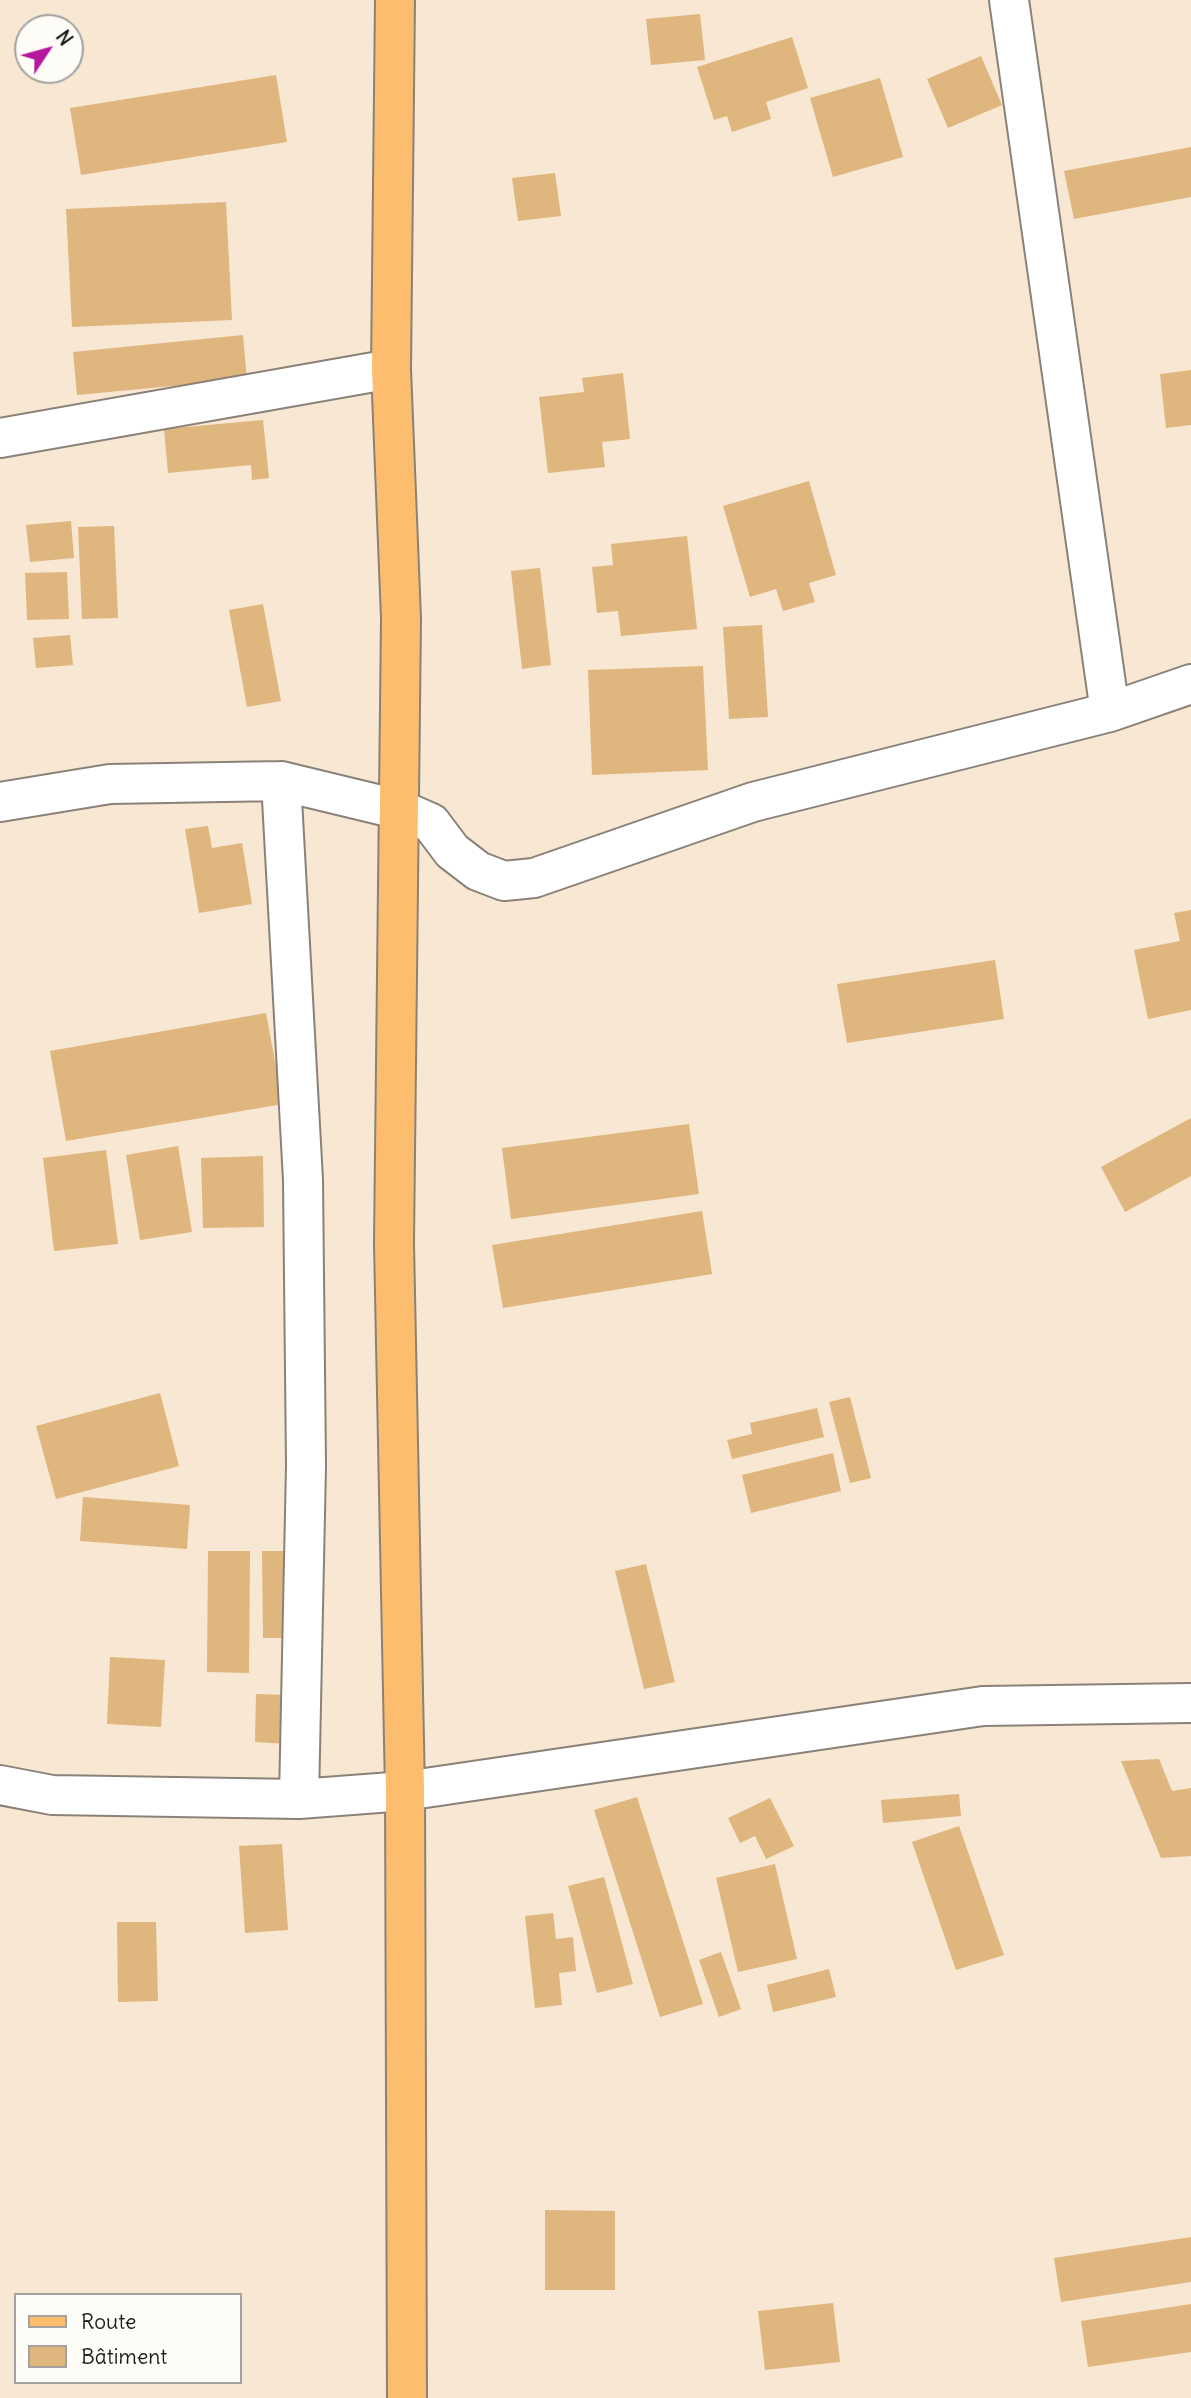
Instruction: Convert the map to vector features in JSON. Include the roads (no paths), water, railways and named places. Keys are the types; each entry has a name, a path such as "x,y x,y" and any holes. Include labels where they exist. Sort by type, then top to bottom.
{"main road":[{"path":"395,0 391,369 401,618 401,810 394,1243 405,1791 407,2398"}],"street":[{"path":"1009,0 1110,712"},
{"path":"0,438 391,369"},
{"path":"0,802 110,784 281,781 401,810 430,823 453,851 478,871 504,881 534,878 753,802 1110,712 1191,684"},
{"path":"281,781 303,1180 306,1466 299,1799"},
{"path":"0,1785 52,1795 299,1799 405,1791 983,1706 1191,1703"}]}
